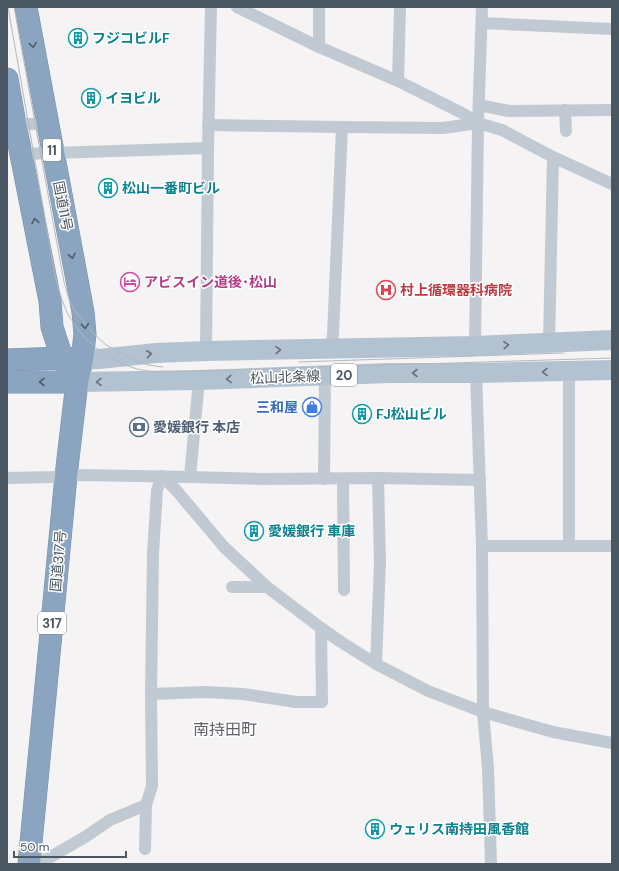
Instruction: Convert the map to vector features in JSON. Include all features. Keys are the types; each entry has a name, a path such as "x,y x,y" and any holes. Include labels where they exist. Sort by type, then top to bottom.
{"highway":[{"name":"国道11号","path":"26,7 84,312 85,334 72,359"},
{"name":"11","path":"7,79 11,124 22,154 50,301 52,327 72,359"},
{"path":"7,360 72,359 77,382 7,382"},
{"name":"国道317号","path":"29,864 66,476 77,382"}],"main road":[{"name":"松山北条線","path":"72,359 99,359 156,353 206,351 475,346 612,340"},
{"name":"松山北条線","path":"77,382 199,380 389,373 612,370"}],"street":[{"path":"206,351 208,125 211,7"},
{"path":"237,7 318,47 398,81 464,114 478,124"},
{"path":"318,47 319,7"},
{"path":"398,81 400,7"},
{"path":"475,346 478,124 482,7"},
{"path":"482,23 612,30"},
{"path":"479,105 510,111 612,110"},
{"path":"565,110 566,132"},
{"path":"11,124 48,124"},
{"path":"208,125 443,128 478,124 502,130 553,157 612,184"},
{"path":"331,349 333,334 342,127"},
{"path":"22,154 208,148"},
{"path":"550,343 553,157"},
{"path":"568,371 569,546"},
{"path":"476,373 482,546 483,712 488,768 491,864"},
{"path":"324,479 325,376"},
{"path":"190,477 199,380"},
{"path":"7,478 81,475 162,476 262,480 378,478 480,480"},
{"path":"162,476 176,490 224,547 267,587 340,642 376,664 428,691 483,712 553,732 612,743"},
{"path":"145,849 146,805 152,786 152,587 157,490 162,476"},
{"path":"376,664 380,562 378,478"},
{"path":"343,479 344,590"},
{"path":"482,546 612,546"},
{"path":"232,587 267,587"},
{"path":"151,694 205,692 243,694 296,702 322,702 321,628"},
{"path":"29,864 47,859 85,837 110,820 146,805"}],"tram line":[{"path":"8,7 55,275 60,293 66,310 78,329 93,345 112,358 131,367 165,372 612,358"},
{"path":"14,7 64,282 69,299 74,309 86,325 106,345 132,359 148,365 163,367"},
{"path":"299,362 564,353"}],"place":[{"name":"フジコビルF","path":"78,38"},
{"name":"イヨビル","path":"91,98"},
{"name":"松山一番町ビル","path":"108,188"},
{"name":"アビスイン道後･松山","path":"130,282"},
{"name":"村上循環器科病院","path":"386,290"},
{"name":"三和屋","path":"312,407"},
{"name":"FJ松山ビル","path":"362,414"},
{"name":"愛媛銀行 本店","path":"139,427"},
{"name":"愛媛銀行 車庫","path":"254,531"},
{"name":"ウェリス南持田風香館","path":"375,829"}],"district":[{"name":"南持田町","path":"225,729"}]}
